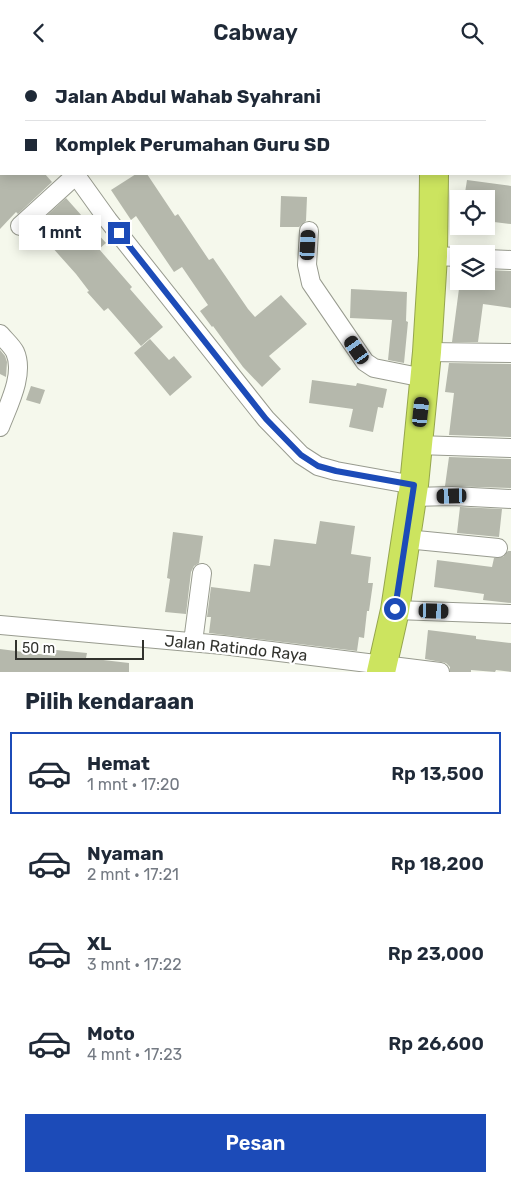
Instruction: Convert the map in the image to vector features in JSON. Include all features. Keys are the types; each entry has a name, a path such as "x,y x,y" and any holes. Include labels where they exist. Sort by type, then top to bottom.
{"highway":[{"path":"381,669 395,609 413,491 427,351 446,257 434,175"}],"street":[{"path":"20,226 76,175 108,220 254,405 301,455 318,466 413,491 452,496 511,499"},
{"path":"309,231 307,265 311,283 365,362 374,368 424,378"},
{"path":"495,259 511,259"},
{"path":"0,334 14,350 18,362 18,377 0,427"},
{"path":"427,351 511,353"},
{"path":"417,445 511,447"},
{"path":"406,539 498,548"},
{"path":"192,642 202,573"},
{"path":"395,609 511,614"},
{"name":"Jalan Ratindo Raya","path":"0,625 223,645 381,669 440,672"}],"building":[{"path":"0,175 46,175 52,182 18,214 16,212 0,229"},
{"path":"134,175 148,175 175,216 178,214 209,260 213,258 255,317 281,295 307,324 269,356 281,369 262,387 243,367 200,311 208,305 182,267 174,272 136,216 131,220 111,190"},
{"path":"467,180 511,186 511,224 495,222 495,190 465,190"},
{"path":"281,196 307,197 306,221 299,227 280,227"},
{"path":"66,198 106,243 99,249 163,327 141,346 108,308 104,311 87,292 89,291 76,274 34,227"},
{"path":"495,270 511,271 511,308 483,304 478,342 452,342 459,290 495,290"},
{"path":"351,289 407,292 406,321 408,322 404,363 388,360 392,320 350,318"},
{"path":"150,339 169,360 174,356 192,377 170,396 134,353"},
{"path":"0,350 7,362 6,377 0,374"},
{"path":"449,363 511,364 511,437 449,435 454,393 445,392"},
{"path":"312,380 356,386 357,383 387,389 383,408 378,407 373,432 349,427 353,409 309,403"},
{"path":"31,386 45,390 40,404 26,400"},
{"path":"449,457 511,459 511,488 445,486"},
{"path":"460,507 502,509 499,537 457,533"},
{"path":"320,521 355,526 351,554 371,557 368,583 373,583 369,611 367,611 364,638 359,637 357,651 209,633 211,617 207,617 211,587 250,592 254,564 270,566 274,539 316,544"},
{"path":"173,532 203,536 199,563 194,566 191,572 186,614 165,612 170,579 167,578"},
{"path":"508,551 511,551 511,603 483,600 484,594 434,587 437,560 492,567 494,558 503,557"},
{"path":"428,630 511,643 511,672 471,670 471,672 450,672 450,667 446,663 425,659"},
{"path":"0,649 55,656 56,650 87,653 86,658 129,663 129,672 0,672"}],"route":[{"path":"119,233 266,419 301,455 318,466 336,471 414,485 395,609"}]}
